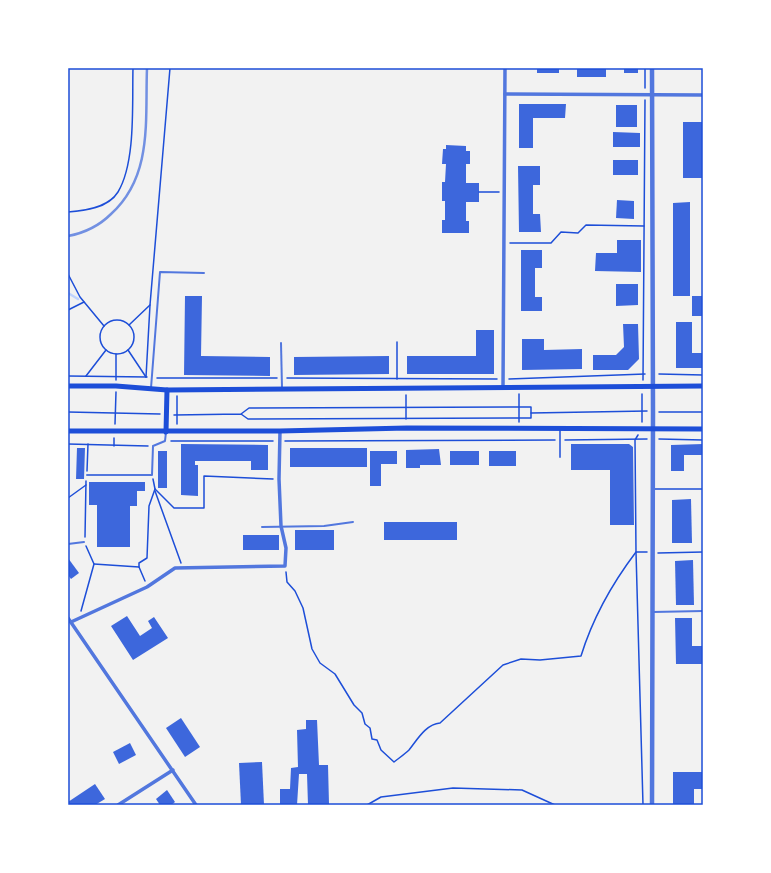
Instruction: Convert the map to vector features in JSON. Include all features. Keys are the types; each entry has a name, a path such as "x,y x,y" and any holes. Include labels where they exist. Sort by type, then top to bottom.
{"main road":[{"path":"68,386 116,386 167,390 703,386"},
{"path":"166,432 167,390"},
{"path":"68,431 280,431 407,428 703,429"}],"street":[{"path":"503,388 505,68"},
{"path":"652,68 652,805"},
{"path":"505,94 703,95"},
{"path":"71,622 147,587 174,568 285,566 286,548 281,526 279,479 281,441 280,431"},
{"path":"68,618 196,805"},
{"path":"118,805 173,770"}],"lane":[{"path":"150,388 160,272 204,273"},
{"path":"282,343 282,389"},
{"path":"560,428 560,457"},
{"path":"87,475 152,475 153,446 165,441 166,432"},
{"path":"653,489 703,489"},
{"path":"262,527 324,526 353,522"},
{"path":"68,544 84,542"},
{"path":"653,612 703,611"}],"path":[{"path":"68,212 97,207 108,201 117,192 125,172 131,145 133,68"},
{"path":"146,377 150,305 170,68"},
{"path":"643,805 636,552 635,440 642,428 642,386 644,374 645,68"},
{"path":"479,192 504,192"},
{"path":"504,244 551,244 561,232 578,233 586,225 644,226"},
{"path":"68,274 85,302 104,326"},
{"path":"68,310 85,302"},
{"path":"129,325 150,305"},
{"path":"114,320 124,322 129,325 134,338 128,350 116,354 106,350 102,345 100,335 104,326 114,320"},
{"path":"397,342 397,379"},
{"path":"86,376 106,350"},
{"path":"128,350 146,377"},
{"path":"114,446 116,354"},
{"path":"68,376 151,378 519,379 644,374 703,375"},
{"path":"519,379 519,428"},
{"path":"406,389 407,428"},
{"path":"177,396 177,427"},
{"path":"68,412 240,414 248,419 531,418 531,407 406,406 249,408 240,414"},
{"path":"531,413 642,411 703,412"},
{"path":"165,441 703,440"},
{"path":"68,444 153,446"},
{"path":"80,617 94,564 84,542 88,444"},
{"path":"152,475 154,489 183,568"},
{"path":"154,489 174,508 204,508 204,476 279,479"},
{"path":"68,498 86,485"},
{"path":"147,587 139,567 139,563 147,558 149,506 154,489"},
{"path":"636,552 703,552"},
{"path":"285,566 287,582 295,591 303,608 315,654 320,663 335,674 354,705 362,713 365,724 370,728 372,739 377,740 381,750 394,762 408,751 418,737 434,723 440,723 503,665 521,659 540,660 581,656 590,627 605,597 617,576 636,552"},
{"path":"94,564 139,567"},
{"path":"367,805 381,797 453,788 522,790 555,805"}],"building":[{"path":"537,68 559,68 559,73 537,73"},
{"path":"577,68 606,68 606,77 577,77"},
{"path":"624,68 638,68 638,73 624,73"},
{"path":"519,104 566,104 565,118 533,118 533,148 519,148"},
{"path":"616,105 637,105 637,127 616,127"},
{"path":"683,122 703,122 703,178 683,178"},
{"path":"613,132 640,133 640,147 613,147"},
{"path":"446,145 466,146 466,151 470,151 470,164 466,164 466,183 479,183 479,202 466,202 466,221 469,221 469,233 442,233 442,220 445,220 445,201 442,201 442,182 445,182 446,164 442,164 443,149 446,149"},
{"path":"613,160 638,160 638,175 613,175"},
{"path":"518,166 540,166 540,185 533,185 533,214 540,214 541,232 519,232"},
{"path":"617,200 634,201 634,219 616,218"},
{"path":"690,202 690,296 673,296 673,203"},
{"path":"617,240 641,240 641,272 595,271 596,253 617,253"},
{"path":"521,250 542,250 542,268 535,268 535,297 542,297 542,311 521,311"},
{"path":"616,284 638,284 638,305 616,306"},
{"path":"185,296 202,296 201,356 270,357 270,376 184,375"},
{"path":"692,296 703,296 703,316 692,316"},
{"path":"676,322 692,322 692,353 703,353 703,368 676,368"},
{"path":"623,324 638,324 639,359 628,370 593,370 593,355 616,355 624,347"},
{"path":"476,330 494,330 494,374 407,374 407,356 476,356"},
{"path":"522,339 544,339 544,350 582,349 582,369 522,370"},
{"path":"389,356 389,374 294,375 294,357"},
{"path":"181,444 268,445 268,470 251,470 251,461 195,461 195,465 198,465 198,496 181,495"},
{"path":"571,444 629,444 633,447 634,525 610,525 610,470 571,470"},
{"path":"703,444 703,455 684,455 684,471 671,471 671,445"},
{"path":"77,448 85,448 84,479 76,479"},
{"path":"290,448 367,448 367,467 290,467"},
{"path":"439,449 441,465 420,465 420,468 406,468 406,450"},
{"path":"158,451 167,451 167,488 158,488"},
{"path":"370,451 397,451 397,464 381,464 381,486 370,486"},
{"path":"450,451 479,451 479,465 450,465"},
{"path":"489,451 516,451 516,466 489,466"},
{"path":"89,482 145,482 145,491 137,491 137,506 130,506 130,547 97,547 97,505 89,505"},
{"path":"691,499 692,543 672,543 672,500"},
{"path":"384,522 457,522 457,540 384,540"},
{"path":"295,530 334,530 334,550 295,550"},
{"path":"243,535 279,535 279,550 243,550"},
{"path":"68,558 79,573 71,579 68,575"},
{"path":"693,560 694,605 676,605 675,561"},
{"path":"127,616 140,636 152,628 148,621 154,617 168,638 133,660 111,626"},
{"path":"675,618 692,618 692,646 703,646 703,664 676,664"},
{"path":"181,718 200,747 185,757 166,728"},
{"path":"306,720 317,720 319,765 328,765 329,804 308,805 307,774 299,774 297,805 280,805 280,789 290,789 291,768 298,767 297,730 306,729"},
{"path":"130,743 136,755 119,764 113,752"},
{"path":"262,762 264,805 241,805 239,763"},
{"path":"673,772 703,772 703,789 694,789 694,805 673,805"},
{"path":"95,784 105,799 95,805 68,805 68,802"},
{"path":"167,790 175,802 171,805 160,805 156,799"}],"waterway":[{"path":"68,293 78,299"}],"railway":[{"path":"68,236 91,228 107,218 125,199 134,182 140,165 144,146 146,127 147,68"}]}
